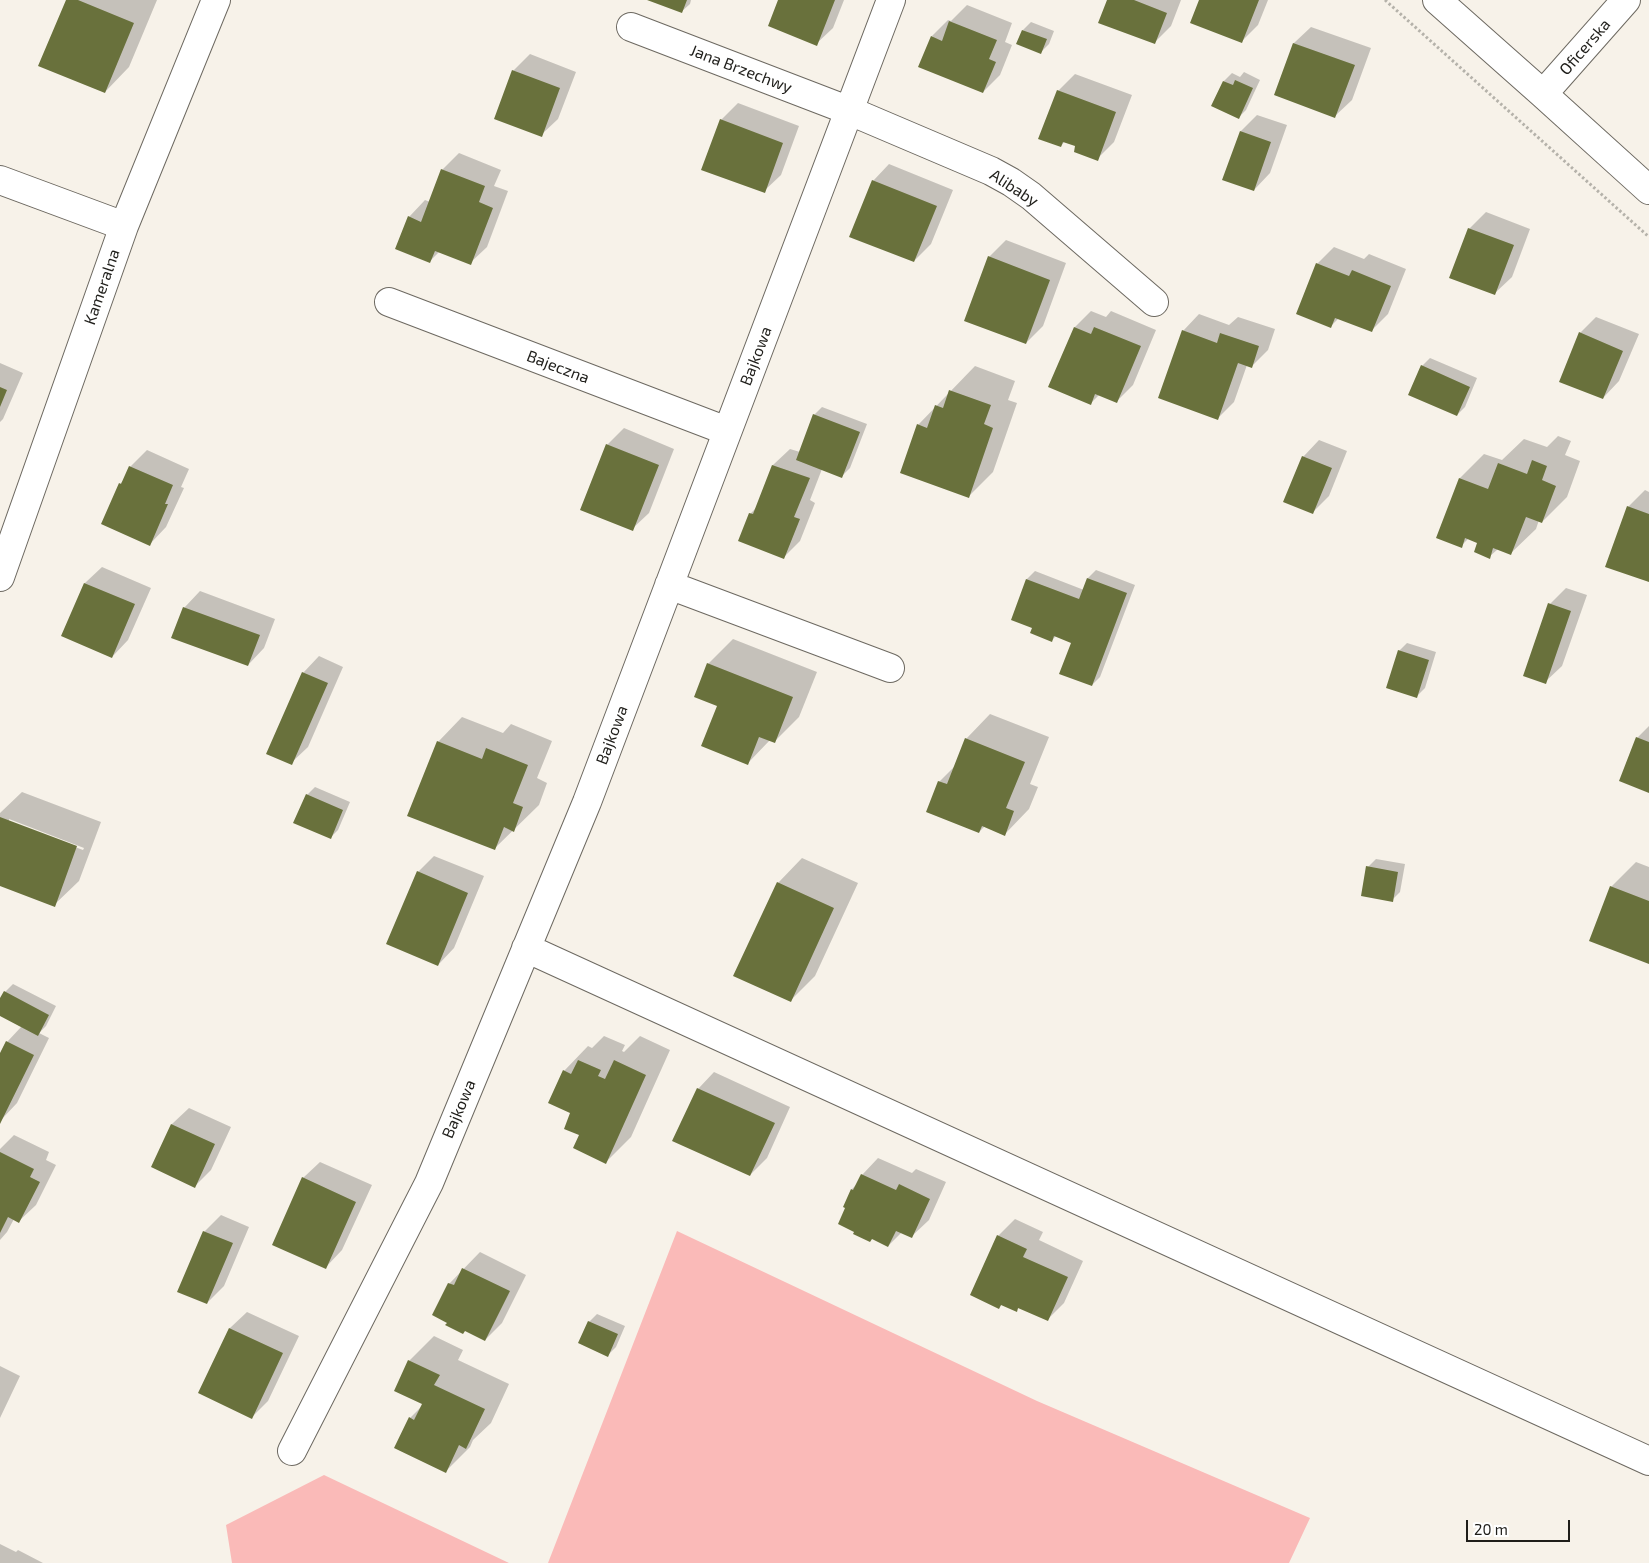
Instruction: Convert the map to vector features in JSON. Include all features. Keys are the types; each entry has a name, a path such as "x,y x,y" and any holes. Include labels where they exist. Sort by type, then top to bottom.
{"street":[{"name":"Kameralna","path":"0,577 124,226 216,0"},
{"name":"Bajkowa","path":"292,1451 429,1183 587,802 891,0"},
{"path":"1437,0 1649,190"},
{"name":"Oficerska","path":"1543,94 1626,0"},
{"name":"Jana Brzechwy","path":"632,27 850,110"},
{"name":"Alibaby","path":"850,110 991,171 1012,182 1032,196 1154,302"},
{"path":"0,180 124,226"},
{"name":"Bajeczna","path":"389,302 727,431"},
{"path":"669,585 890,668"},
{"path":"526,948 1649,1461"}],"path":[{"path":"1385,0 1649,236"}],"shaded area":[{"path":"677,1231 1037,1401 1310,1518 1289,1563 548,1563"},
{"path":"324,1475 509,1563 232,1563 226,1525"}],"building":[{"path":"66,0 78,0 134,23 105,93 38,66"},
{"path":"647,0 687,0 682,13"},
{"path":"778,0 835,0 817,46 768,26"},
{"path":"1107,0 1134,0 1167,13 1155,44 1098,23"},
{"path":"1199,0 1259,0 1242,43 1190,23"},
{"path":"949,21 997,40 989,59 996,62 983,93 918,67 931,36 942,41"},
{"path":"1022,30 1047,39 1041,54 1016,44"},
{"path":"1293,43 1355,65 1335,118 1274,95"},
{"path":"512,70 560,88 542,137 494,119"},
{"path":"1235,80 1253,88 1239,119 1211,106 1223,81 1233,85"},
{"path":"1057,90 1116,112 1098,161 1074,152 1075,146 1063,142 1061,147 1038,139"},
{"path":"720,119 783,143 765,193 701,170"},
{"path":"1240,131 1271,142 1254,191 1222,180"},
{"path":"441,169 485,186 479,202 493,208 471,265 435,251 430,263 395,249 408,216 421,222"},
{"path":"872,180 937,206 914,262 849,237"},
{"path":"1468,228 1514,245 1495,295 1449,278"},
{"path":"988,256 1050,280 1026,344 964,321"},
{"path":"1316,263 1349,276 1352,270 1391,286 1372,332 1335,318 1331,328 1296,314"},
{"path":"1074,327 1091,334 1094,327 1141,346 1117,403 1095,394 1091,405 1048,387"},
{"path":"1182,330 1217,343 1220,333 1259,346 1252,368 1238,363 1218,420 1158,398"},
{"path":"1579,332 1623,351 1603,399 1559,382"},
{"path":"1421,365 1470,387 1457,416 1408,395"},
{"path":"0,387 7,390 0,407"},
{"path":"949,390 991,405 984,424 993,428 969,498 900,473 917,424 927,428 935,405 943,408"},
{"path":"813,414 860,432 842,478 796,460"},
{"path":"606,444 659,465 633,531 580,510"},
{"path":"1302,456 1332,468 1313,514 1283,502"},
{"path":"1532,460 1547,466 1542,480 1556,486 1542,523 1526,517 1511,555 1493,548 1490,559 1474,552 1477,543 1465,538 1462,548 1436,538 1459,478 1488,489 1498,463 1527,474"},
{"path":"772,465 810,478 794,517 800,519 784,559 738,541 749,513 753,514"},
{"path":"129,466 173,485 165,504 168,504 150,546 101,524 119,483 121,484"},
{"path":"1627,506 1649,514 1649,582 1605,567"},
{"path":"1087,578 1127,593 1092,686 1059,674 1071,643 1054,636 1052,642 1030,633 1032,628 1011,620 1026,579 1079,599"},
{"path":"84,583 135,604 112,658 61,636"},
{"path":"1548,603 1571,611 1546,684 1523,676"},
{"path":"183,607 260,635 248,666 171,638"},
{"path":"1398,650 1429,660 1417,698 1386,688"},
{"path":"707,663 793,697 775,743 759,737 748,765 701,746 717,706 694,697"},
{"path":"302,672 328,683 292,765 266,754"},
{"path":"1636,737 1649,742 1649,793 1619,781"},
{"path":"965,738 1025,762 1006,808 1014,811 1005,836 982,826 979,833 926,812 938,781 947,784"},
{"path":"437,741 482,759 486,748 528,765 513,803 523,807 514,832 504,827 495,850 407,816"},
{"path":"306,794 343,810 331,839 293,823"},
{"path":"0,817 77,846 55,907 0,886"},
{"path":"1366,866 1398,872 1393,902 1361,896"},
{"path":"417,871 468,893 438,966 386,944"},
{"path":"777,882 834,908 791,1002 733,976"},
{"path":"1610,886 1649,901 1649,964 1589,941"},
{"path":"4,991 49,1015 38,1036 0,1016 0,998"},
{"path":"6,1041 34,1055 0,1124 0,1053"},
{"path":"578,1060 601,1070 598,1076 605,1079 614,1060 646,1075 606,1164 573,1148 579,1135 564,1129 570,1113 548,1103 563,1070 571,1074"},
{"path":"697,1088 775,1123 750,1176 672,1141"},
{"path":"171,1124 215,1144 195,1188 151,1167"},
{"path":"0,1152 34,1169 30,1177 40,1182 19,1223 8,1217 0,1233"},
{"path":"861,1174 896,1190 899,1184 930,1199 912,1238 896,1231 888,1247 872,1239 870,1242 838,1224 851,1189 853,1190"},
{"path":"302,1177 356,1202 326,1269 272,1245"},
{"path":"203,1231 233,1243 207,1304 177,1292"},
{"path":"997,1235 1027,1249 1023,1257 1068,1277 1048,1321 1018,1308 1017,1312 1001,1305 999,1309 970,1295"},
{"path":"462,1268 510,1291 485,1341 465,1331 463,1334 445,1325 447,1323 432,1315 448,1283 454,1285"},
{"path":"588,1321 618,1334 608,1357 578,1343"},
{"path":"229,1328 283,1353 252,1419 198,1393"},
{"path":"408,1360 440,1375 434,1385 485,1409 466,1449 459,1445 446,1473 394,1448 409,1417 414,1420 422,1404 394,1391"}]}
